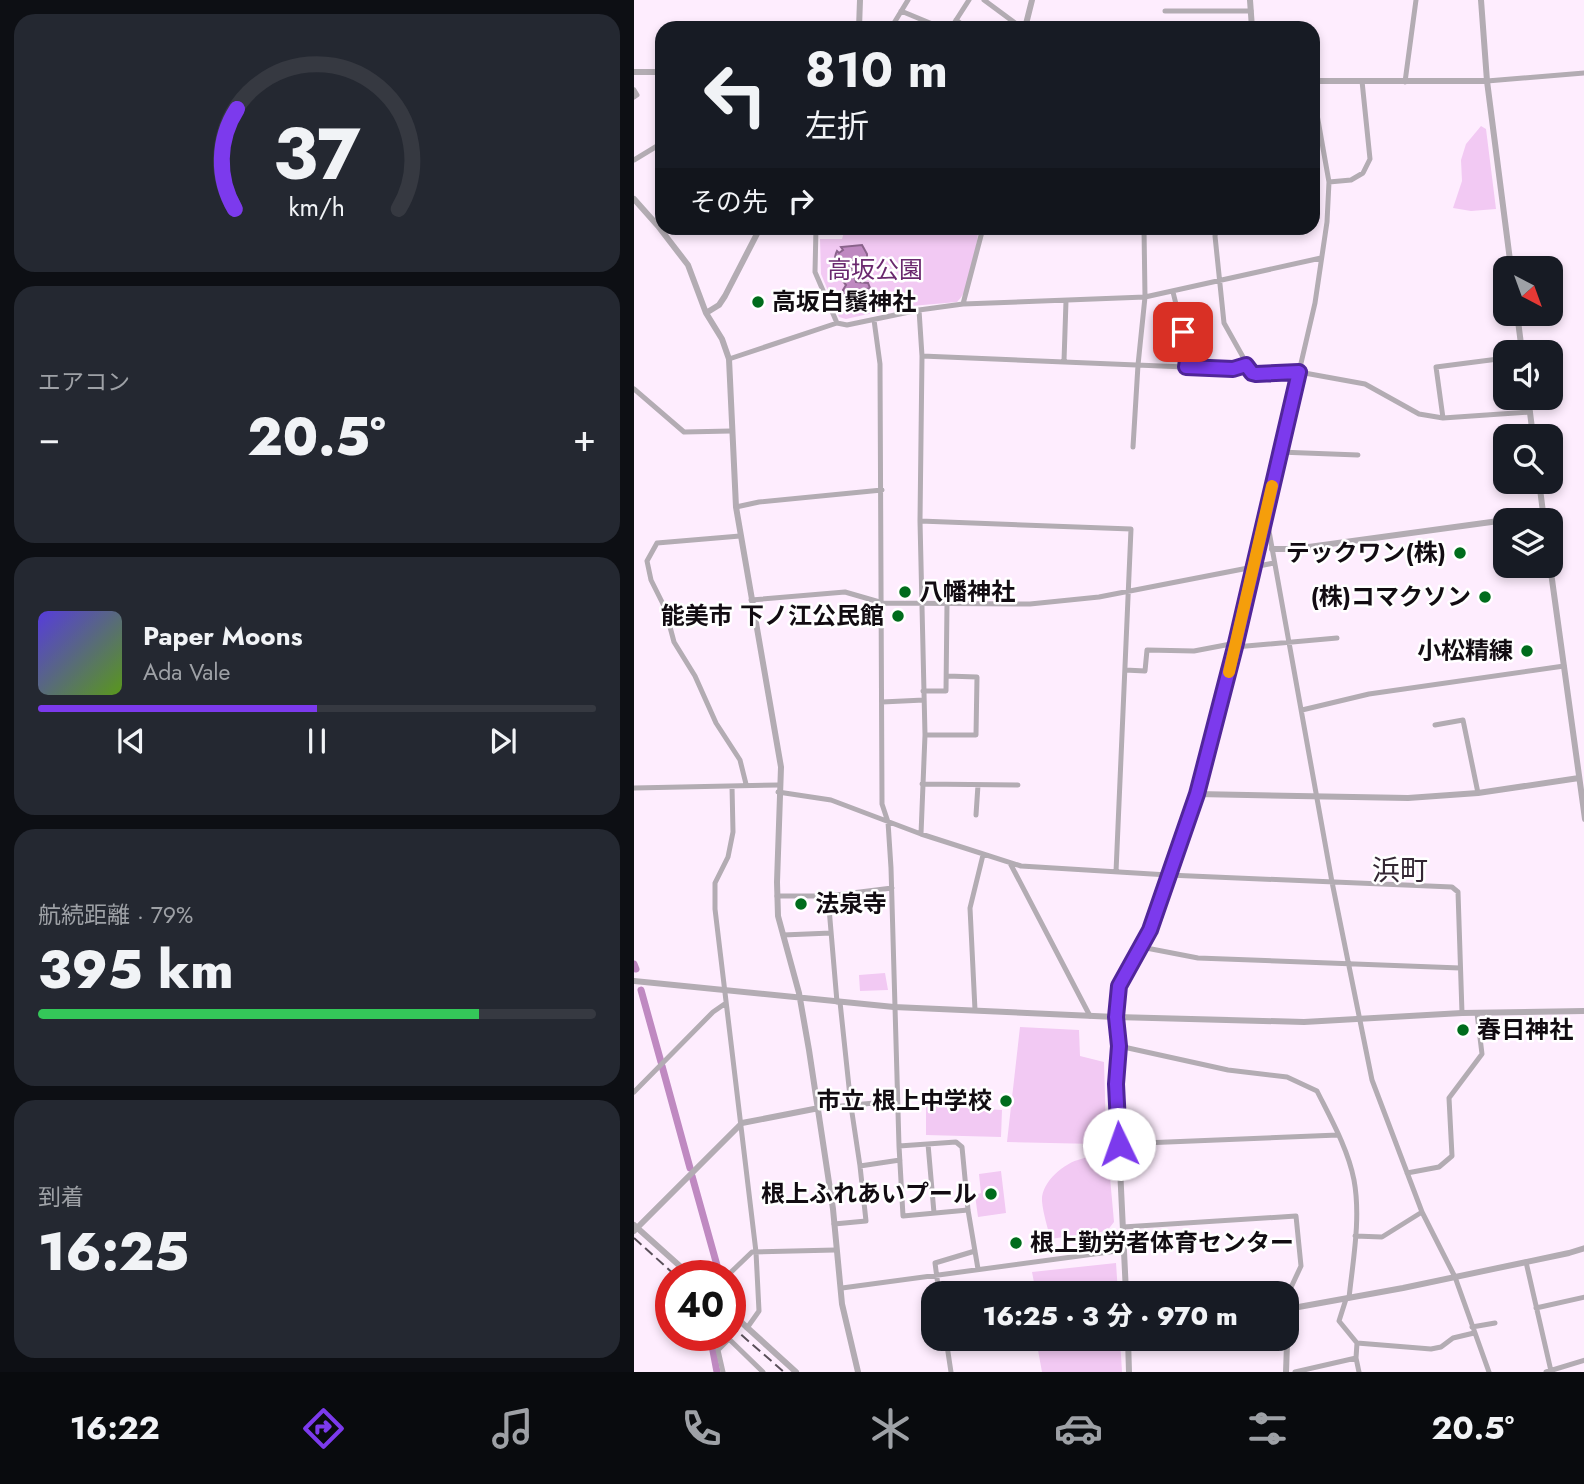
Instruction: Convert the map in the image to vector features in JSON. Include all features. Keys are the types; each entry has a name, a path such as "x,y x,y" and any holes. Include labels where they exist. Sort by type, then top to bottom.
{"street":[{"path":"859,21 860,0"},
{"path":"895,21 908,0"},
{"path":"956,20 969,0"},
{"path":"984,0 1013,21"},
{"path":"1025,21 1032,0"},
{"path":"1250,0 1252,21"},
{"path":"1405,82 1416,0"},
{"path":"1481,0 1487,81 1509,256"},
{"path":"1165,10 1251,11"},
{"path":"901,11 925,21"},
{"path":"634,72 655,72"},
{"path":"1320,80 1487,81 1584,73"},
{"path":"1329,182 1351,180 1363,173 1370,159 1362,81"},
{"path":"634,90 637,95 634,97"},
{"path":"1125,1281 1116,1084 1119,986 1150,930 1197,794 1236,645 1315,303 1327,222 1329,182 1320,131"},
{"path":"634,160 655,147"},
{"path":"634,200 655,219"},
{"path":"668,235 688,265 706,313 722,340 729,359 736,507 781,767 778,916 799,998 819,1108 842,1304 858,1372"},
{"path":"706,313 719,305 725,296 756,235"},
{"path":"817,235 815,272 837,323"},
{"path":"963,304 981,235"},
{"path":"1133,447 1137,365 1145,297 1144,235"},
{"path":"1215,235 1224,323 1252,373 1299,372 1365,384 1419,414 1443,418 1530,412 1532,424"},
{"path":"729,359 837,323 847,325 963,304 1145,297 1321,258"},
{"path":"1173,292 1188,353 1186,367"},
{"path":"1064,361 1066,301"},
{"path":"919,310 922,356 920,521 925,735 921,834"},
{"path":"874,320 880,364 882,804 888,821 892,888 897,1101 903,1216 968,1210"},
{"path":"922,356 1233,369 1246,365"},
{"path":"1443,418 1436,367 1493,360"},
{"path":"634,390 684,432 731,431"},
{"path":"1279,452 1358,455"},
{"path":"736,507 759,502 882,490"},
{"path":"1266,517 1332,882 1372,1080 1422,1212 1455,1277 1489,1372"},
{"path":"920,521 1131,529 1116,872"},
{"path":"1272,549 1294,549 1493,522"},
{"path":"740,536 657,543 647,561 651,580 665,608 674,642 695,676 716,723 740,760 746,784"},
{"path":"751,600 845,592 883,603 1030,604 1099,597 1274,563"},
{"path":"1552,578 1582,778 1584,819"},
{"path":"923,691 946,691 947,603"},
{"path":"1125,670 1144,671 1147,650 1194,651 1236,645 1337,638"},
{"path":"1302,710 1369,694 1564,666"},
{"path":"925,735 976,735 977,677 947,676"},
{"path":"882,702 923,700"},
{"path":"1435,724 1463,720 1478,793"},
{"path":"1197,794 1408,798 1478,793 1582,778"},
{"path":"922,783 1018,785"},
{"path":"634,788 746,784 779,789 831,800 921,834 1021,866 1452,887 1458,892 1462,1013"},
{"path":"976,815 978,785"},
{"path":"732,786 733,832 728,857 715,883 715,909 756,1252 759,1311 747,1328 796,1372"},
{"path":"975,1010 970,908 983,855"},
{"path":"1010,863 1090,1016"},
{"path":"777,896 828,896 892,888"},
{"path":"828,896 866,1221 834,1224"},
{"path":"783,935 831,933"},
{"path":"1141,947 1198,958 1460,968"},
{"path":"634,981 894,1007 1116,1017 1304,1022 1462,1013 1584,1011"},
{"path":"634,1093 713,1012 726,1003"},
{"path":"1407,1173 1439,1167 1452,1156 1449,1098 1482,1054 1477,1013"},
{"path":"1119,1046 1228,1070 1287,1077 1305,1083 1317,1091 1338,1135 1353,1178 1357,1200 1347,1299 1339,1321 1357,1343 1359,1372"},
{"path":"672,1260 635,1228 742,1122 819,1108 897,1101"},
{"path":"1119,1144 1338,1135"},
{"path":"899,1146 956,1142 962,1147 968,1210 978,1269"},
{"path":"928,1144 934,1213"},
{"path":"860,1166 900,1160"},
{"path":"1355,1236 1382,1237 1422,1212"},
{"path":"1123,1227 1296,1216 1301,1266 1294,1281"},
{"path":"1299,1307 1455,1277 1584,1248"},
{"path":"744,1260 752,1252 835,1250"},
{"path":"842,1289 1124,1250"},
{"path":"938,1281 935,1263 975,1251"},
{"path":"1526,1262 1548,1372 1584,1360"},
{"path":"1536,1308 1584,1297"},
{"path":"1357,1343 1431,1349 1495,1323"},
{"path":"723,1372 718,1350 729,1339 763,1372"},
{"path":"948,1351 951,1372"},
{"path":"1128,1351 1129,1372"},
{"path":"1286,1372 1287,1351"},
{"path":"1295,1372 1356,1358"}],"green space":[{"path":"1481,126 1486,129 1496,209 1471,211 1453,208 1462,181 1461,160 1466,144"},
{"name":"高坂公園","path":"843,235 978,235 967,287 957,302 900,307 846,319 839,317 821,274 820,239 842,239"},
{"path":"885,973 888,990 860,991 859,975"},
{"path":"1020,1027 1079,1030 1080,1056 1104,1062 1106,1131 1104,1138 1096,1144 1007,1142"},
{"path":"926,1105 1002,1110 1001,1137 926,1135"},
{"path":"1108,1155 1114,1222 1107,1231 1050,1239 1042,1201 1049,1180 1074,1161"},
{"name":"根上ふれあいプール","path":"1001,1171 1006,1213 978,1217 975,1195 981,1193 979,1174"},
{"path":"1116,1263 1117,1281 1034,1281 1032,1272"},
{"path":"1038,1351 1121,1351 1122,1372 1042,1372"}],"shaded area":[{"path":"862,245 867,254 867,268 862,272 853,262 852,269 856,282 868,283 870,288 855,293 852,305 844,299 843,290 846,285 837,269 835,256 837,251 839,253 843,250 841,247"}],"waterway":[{"path":"634,964 636,969"},
{"path":"641,990 661,1062"},
{"path":"662,1066 690,1168"},
{"path":"692,1176 716,1260"},
{"path":"713,1351 717,1372"}],"railway":[{"path":"634,1238 658,1260"},
{"path":"746,1339 784,1372"}],"slow traffic":[{"path":"1229,672 1272,486"}],"place":[{"name":"高坂白鬚神社","path":"758,302"},
{"name":"テックワン(株)","path":"1460,553"},
{"name":"八幡神社","path":"905,592"},
{"name":"(株)コマクソン","path":"1485,597"},
{"name":"能美市 下ノ江公民館","path":"898,616"},
{"name":"小松精練","path":"1527,651"},
{"name":"法泉寺","path":"801,904"},
{"name":"春日神社","path":"1463,1030"},
{"name":"市立 根上中学校","path":"1006,1101"},
{"name":"根上ふれあいプール","path":"991,1194"},
{"name":"根上勤労者体育センター","path":"1016,1243"}],"district":[{"name":"浜町","path":"1400,870"}],"route":[{"path":"1119,1144 1116,1084 1119,986 1150,930 1197,794 1236,643 1299,372 1256,374 1246,365 1233,369 1186,367 1188,353 1183,332"}]}
